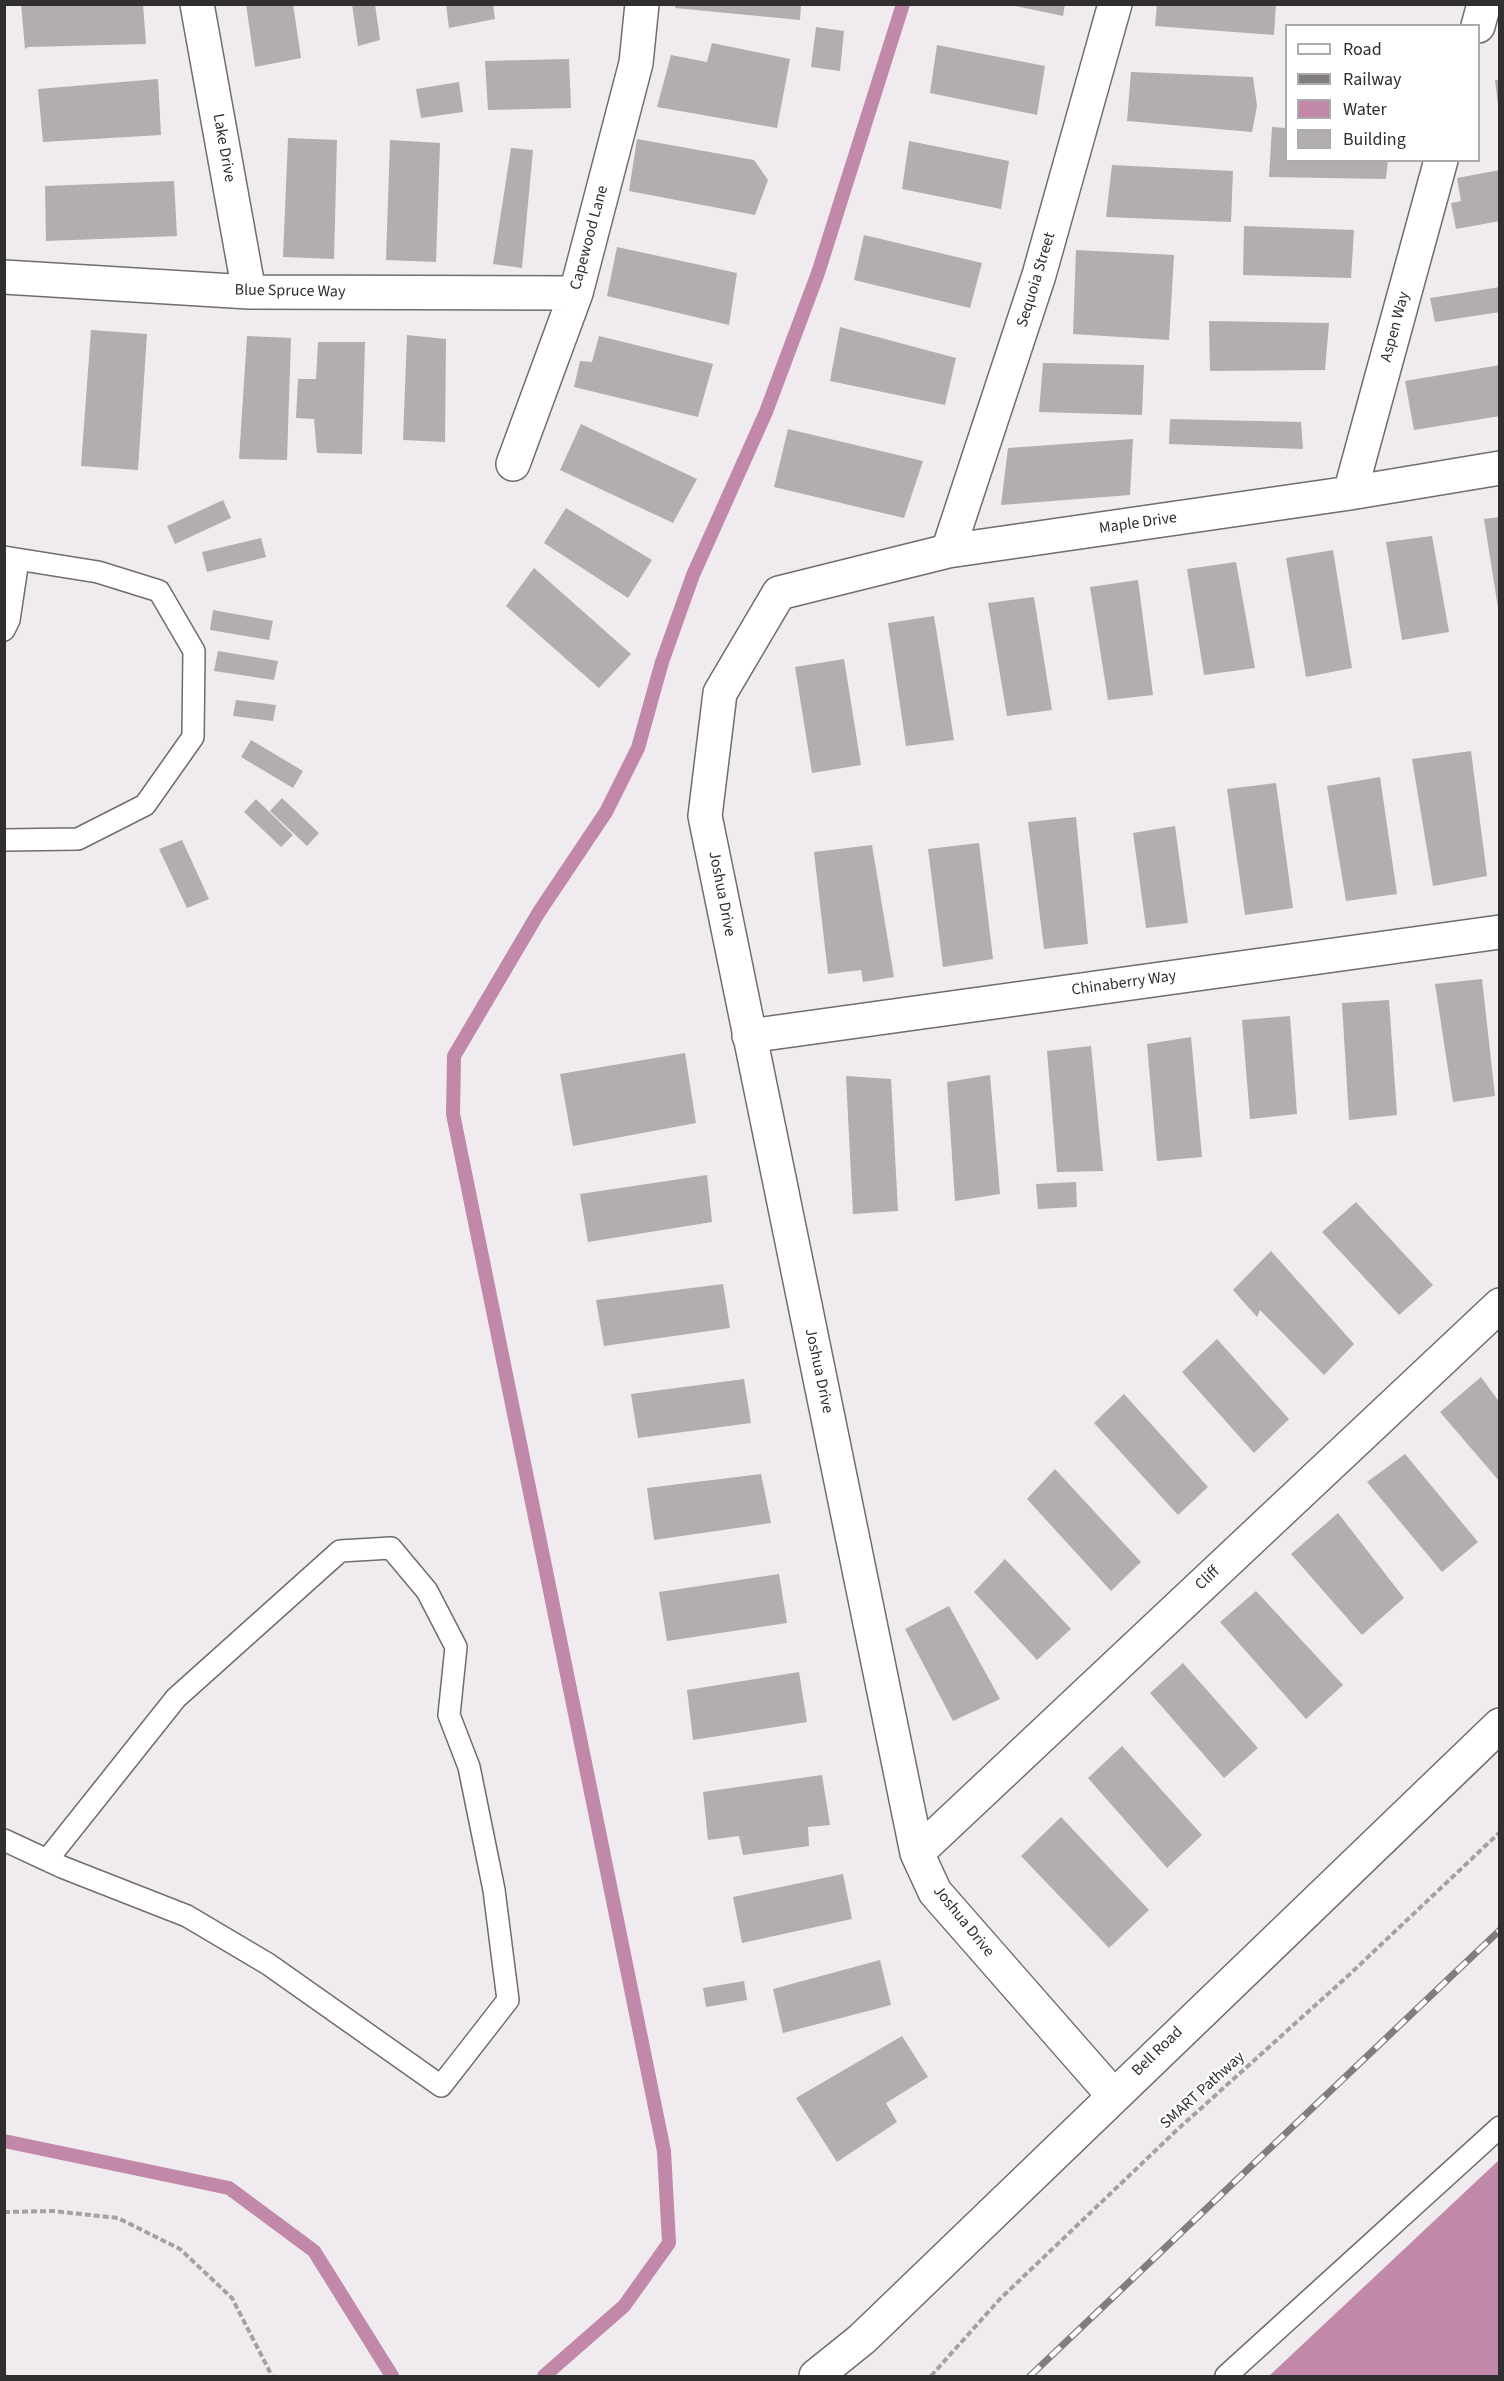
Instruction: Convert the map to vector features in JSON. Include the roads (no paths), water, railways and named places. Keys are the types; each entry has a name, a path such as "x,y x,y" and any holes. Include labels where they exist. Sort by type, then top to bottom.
{"street":[{"name":"Lake Drive","path":"197,4 249,292"},
{"name":"Capewood Lane","path":"513,464 576,293 636,63 642,4"},
{"name":"Sequoia Street","path":"948,551 1040,275 1115,4"},
{"path":"1479,24 1484,4"},
{"name":"Aspen Way","path":"1350,493 1440,162"},
{"name":"Blue Spruce Way","path":"4,277 249,292 576,293"},
{"name":"Maple Drive","path":"779,593 948,551 1350,493 1500,468"},
{"name":"Joshua Drive","path":"779,593 720,693 705,816 917,1853 935,1892 1113,2096"},
{"name":"Chinaberry Way","path":"749,1036 1500,933"},
{"name":"Cliff","path":"917,1853 1500,1305"},
{"name":"Bell Road","path":"816,2376 862,2339 1500,1725"}],"lane":[{"path":"4,630 9,620 11,558 98,572 159,591 194,651 193,737 145,805 78,839 4,840"},
{"path":"4,1840 47,1860 197,1922 268,1964 441,2086 508,2000 494,1890 470,1767 449,1715 456,1647 427,1591 391,1548 340,1551 176,1698 47,1860"},
{"path":"1226,2376 1500,2127"}],"water":[{"path":"1499,2160 1499,2376 1269,2376"}],"waterway":[{"path":"544,2376 624,2306 669,2243 664,2151 453,1114 454,1056 539,912 606,812 638,748 662,662 693,575 766,412 818,273 903,4"},
{"path":"4,2141 229,2188 314,2251 392,2376"}],"railway":[{"path":"1030,2376 1500,1930"}]}
